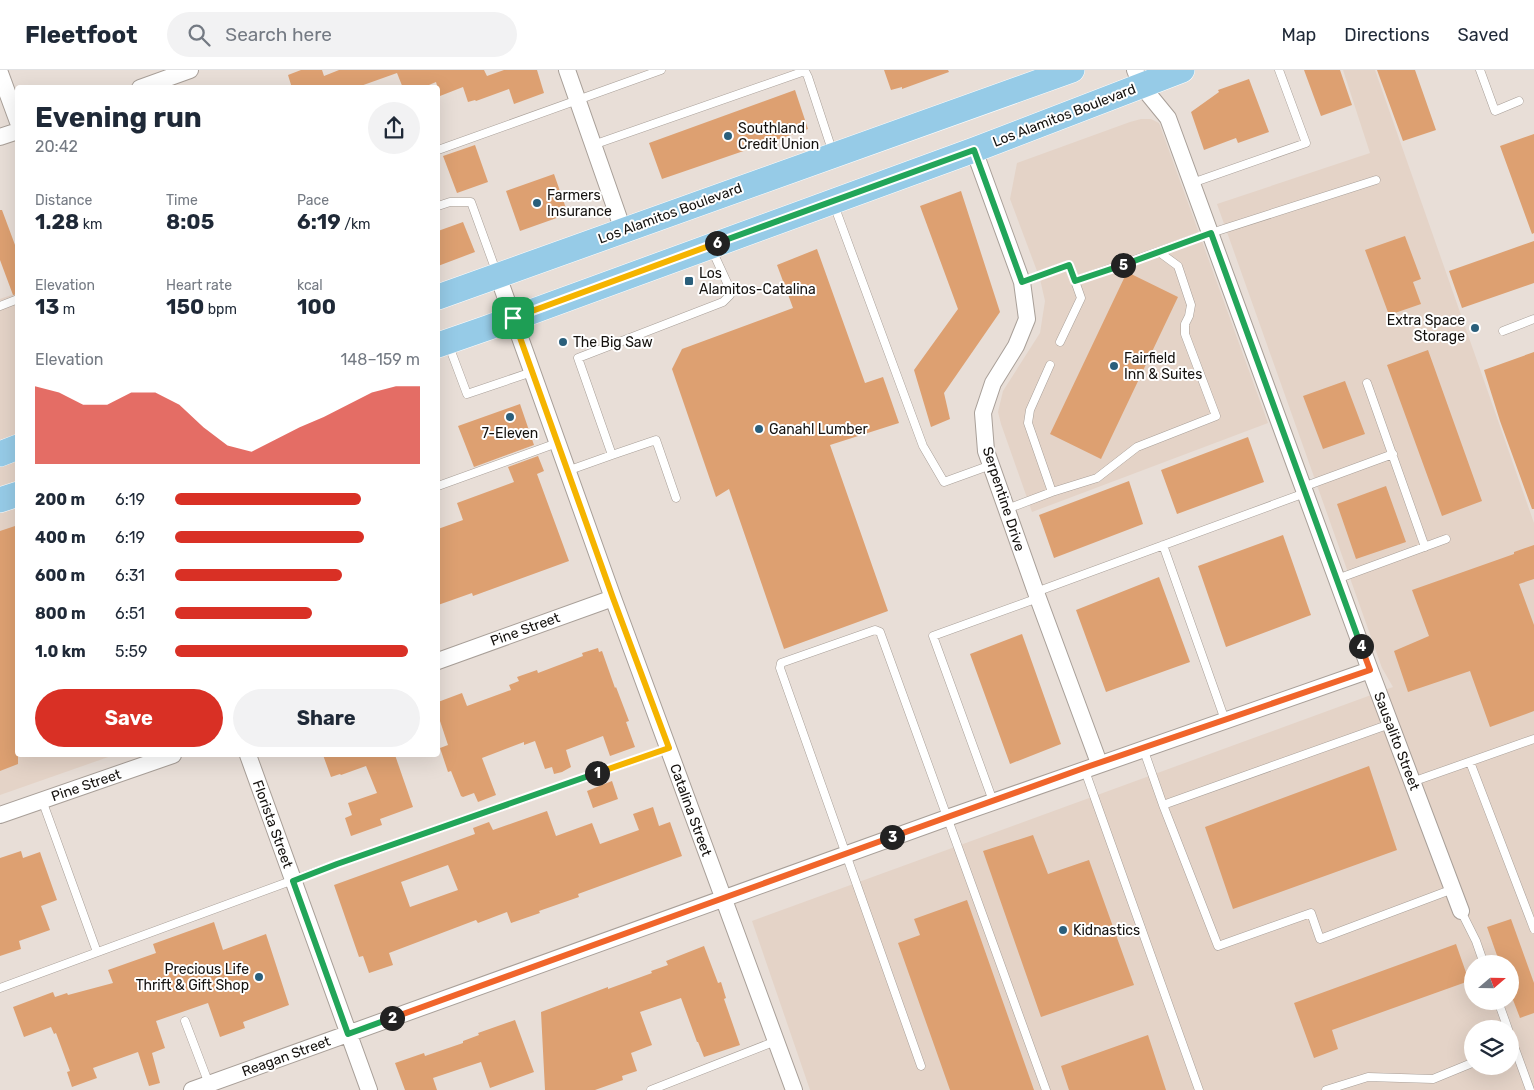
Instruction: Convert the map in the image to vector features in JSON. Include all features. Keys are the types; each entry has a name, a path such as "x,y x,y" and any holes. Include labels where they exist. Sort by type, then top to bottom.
{"main road":[{"name":"Los Alamitos Boulevard","path":"440,296 1072,70"},
{"name":"Los Alamitos Boulevard","path":"442,343 974,150 1138,78 1182,70"},
{"path":"0,454 15,448"},
{"path":"0,500 15,495"}],"street":[{"path":"158,85 190,70"},
{"path":"566,70 623,230"},
{"path":"0,73 15,114"},
{"name":"Sausalito Street","path":"1138,78 1168,118 1370,670 1461,911"},
{"path":"0,137 15,132"},
{"name":"Serpentine Drive","path":"974,150 1022,282 1028,319 1016,346 993,383 983,413 986,451 1037,595 1092,766"},
{"name":"Catalina Street","path":"498,276 613,598 794,1090"},
{"name":"Pine Street","path":"440,660 613,598"},
{"name":"Reagan Street","path":"192,1090 723,897 1143,748 1370,670"},
{"name":"Pine Street","path":"0,815 167,757"},
{"name":"Florista Street","path":"249,757 366,1088"}],"lane":[{"path":"440,149 662,70"},
{"path":"1192,183 1306,143 1279,70"},
{"path":"1480,70 1495,111 1519,101"},
{"path":"593,145 802,72 808,77 834,154"},
{"path":"1075,281 1211,233 1376,180"},
{"path":"833,201 923,446 944,482 991,465"},
{"path":"440,205 450,202 471,202 498,276"},
{"path":"612,455 578,358 723,302 730,295 729,287 710,246"},
{"path":"1007,509 1097,478 1137,447 1216,416 1185,334 1185,324 1191,305 1178,266 1159,252"},
{"path":"1022,282 1069,265 1081,298 1060,342"},
{"path":"0,306 15,301"},
{"path":"1503,331 1534,319"},
{"path":"442,343 467,394 532,372"},
{"path":"1050,365 1030,410 1028,424 1052,492"},
{"path":"1367,383 1426,547"},
{"path":"567,471 656,440 676,498"},
{"path":"440,485 557,443"},
{"path":"993,801 934,636 1393,454"},
{"path":"1337,579 1446,539"},
{"path":"1163,545 1225,720"},
{"path":"921,1066 780,668 781,663 876,630 880,632 1046,1090"},
{"path":"1163,805 1390,724"},
{"path":"1412,782 1534,739"},
{"path":"0,988 337,864 669,748"},
{"path":"1143,748 1218,946 1310,913 1320,939 1453,889"},
{"path":"1470,762 1534,930"},
{"path":"1092,766 1199,1090"},
{"path":"42,800 97,952"},
{"path":"1461,911 1481,955"},
{"path":"186,1021 208,1084"},
{"path":"651,1090 776,1042"},
{"path":"1519,1064 1530,1090"},
{"path":"1326,1090 1368,1077 1434,1080 1464,1067"}],"shaded area":[{"path":"1343,70 1375,70 1534,523 1534,1090 810,1090 752,921 1393,687 1382,668 1217,204 1370,153"},
{"path":"1141,119 1151,119 1159,123 1268,423 1032,512 998,412 1003,391 1040,333 1045,301 1040,279 1010,199 1017,163"},
{"path":"15,294 15,757 108,757 0,795 0,299"}],"building":[{"path":"301,70 322,70 324,76 339,70 484,70 487,76 504,70 537,70 544,93 514,104 509,89 468,102 463,87 440,96 440,85 437,85 436,82 429,85 402,85 397,73 363,85 291,85 288,75"},
{"path":"884,70 948,70 949,72 902,89 902,87 891,90"},
{"path":"1304,70 1340,70 1352,105 1321,116"},
{"path":"1377,70 1415,70 1436,130 1403,141"},
{"path":"1249,79 1269,132 1238,143 1236,138 1204,150 1191,112 1219,92 1218,90"},
{"name":"Southland Credit Union","path":"795,90 808,129 662,179 649,143"},
{"path":"1534,134 1534,233 1532,234 1500,146"},
{"path":"475,145 488,182 457,193 443,156"},
{"name":"Farmers Insurance","path":"554,174 568,214 520,231 506,191"},
{"path":"961,191 1000,312 944,393 950,419 931,427 914,370 958,309 920,206"},
{"path":"0,210 2,210 15,245 15,295 13,295 0,260"},
{"path":"463,222 475,252 440,265 440,230"},
{"path":"1405,236 1421,279 1413,282 1421,304 1389,315 1365,250"},
{"path":"1534,241 1534,283 1462,308 1449,271"},
{"name":"Ganahl Lumber","path":"817,249 865,383 883,377 899,423 830,445 888,611 784,649 729,489 716,497 672,369 682,349 793,308 777,265"},
{"name":"Fairfield Inn & Suites","path":"1127,272 1178,297 1101,459 1050,434"},
{"path":"1428,350 1482,501 1442,516 1387,365"},
{"path":"1534,352 1534,509 1532,509 1500,421 1484,370"},
{"path":"1345,381 1365,434 1323,449 1303,396"},
{"path":"520,404 534,445 474,467 458,426"},
{"path":"1248,437 1264,482 1177,514 1161,470"},
{"path":"538,456 544,471 537,474 569,561 473,596 472,593 440,604 440,528 463,520 457,503 514,482 508,467"},
{"path":"1129,481 1143,524 1054,558 1039,515"},
{"path":"1386,486 1406,542 1356,559 1337,504"},
{"path":"15,526 15,757 18,757 18,764 0,771 0,531"},
{"path":"1283,535 1311,615 1226,647 1198,566"},
{"path":"1534,545 1534,579 1519,584 1534,625 1534,711 1490,727 1470,671 1408,692 1394,651 1429,636 1412,590 1514,554 1514,552"},
{"path":"1159,577 1190,662 1106,692 1076,610"},
{"path":"1022,634 1061,744 1010,764 970,654"},
{"path":"598,648 599,652 602,651 629,721 626,722 635,747 610,756 603,736 566,750 571,767 554,774 552,767 545,769 535,741 524,745 524,742 482,758 496,795 478,802 474,793 461,796 451,771 448,772 440,748 448,745 440,721 440,701 462,693 467,706 511,690 509,685 519,681 517,677 537,670 538,673 583,656 582,653"},
{"path":"324,757 396,757 413,807 380,819 382,825 351,836 345,818 352,815 348,803 377,793 366,766 331,777"},
{"path":"1369,766 1397,850 1233,909 1205,827"},
{"path":"612,781 618,799 593,808 587,791"},
{"path":"653,807 659,826 670,822 682,856 578,894 579,897 511,923 507,912 478,923 476,920 389,953 393,965 369,973 363,956 359,957 334,885 475,834 473,828 489,822 493,830 547,811 556,836 592,823 600,844 639,830 633,814","holes":["448,865 458,890 410,907 401,882"]},
{"name":"Kidnastics","path":"1033,835 1048,874 1089,860 1134,985 1041,1017 983,851"},
{"path":"21,851 23,858 40,852 57,900 41,906 50,930 19,941 21,949 0,956 0,858"},
{"path":"967,900 1034,1090 950,1090 898,943 920,935 914,919"},
{"path":"1511,919 1534,983 1534,1013 1520,1018 1517,1010 1519,1010 1519,955 1497,955 1487,927"},
{"path":"214,922 223,950 266,934 289,1005 243,1022 245,1028 220,1037 208,1003 156,1021 165,1048 152,1053 160,1083 149,1086 138,1052 93,1068 97,1078 72,1087 67,1072 70,1071 56,1033 54,1034 51,1027 24,1037 13,1007 53,992 55,997 113,983 108,970 156,953 153,944"},
{"path":"1456,944 1464,967 1464,983 1332,1030 1338,1049 1314,1058 1294,1003"},
{"path":"704,946 718,983 721,982 726,998 724,999 740,1045 704,1057 681,998 640,1012 652,1045 631,1053 637,1071 622,1076 623,1080 595,1090 545,1090 541,1012 652,973 651,971 668,965 666,961"},
{"path":"515,1020 534,1072 490,1088 481,1062 433,1078 437,1090 405,1090 395,1063 424,1053 425,1056 463,1043 463,1041 479,1035 478,1033"},
{"path":"1148,1035 1166,1090 1069,1090 1061,1066"}],"place":[{"name":"Southland Credit Union","path":"728,136"},
{"name":"Farmers Insurance","path":"537,203"},
{"name":"Los Alamitos-Catalina","path":"689,281"},
{"name":"Extra Space Storage","path":"1475,328"},
{"name":"The Big Saw","path":"563,342"},
{"name":"Fairfield Inn & Suites","path":"1114,366"},
{"name":"7-Eleven","path":"510,417"},
{"name":"Ganahl Lumber","path":"759,429"},
{"name":"Kidnastics","path":"1063,930"},
{"name":"Precious Life Thrift & Gift Shop","path":"259,977"}],"route":[{"path":"974,150 1022,282 1069,265 1075,281 1211,233 1370,670 1084,768 348,1034 293,881 669,748 513,318 974,150"}]}
